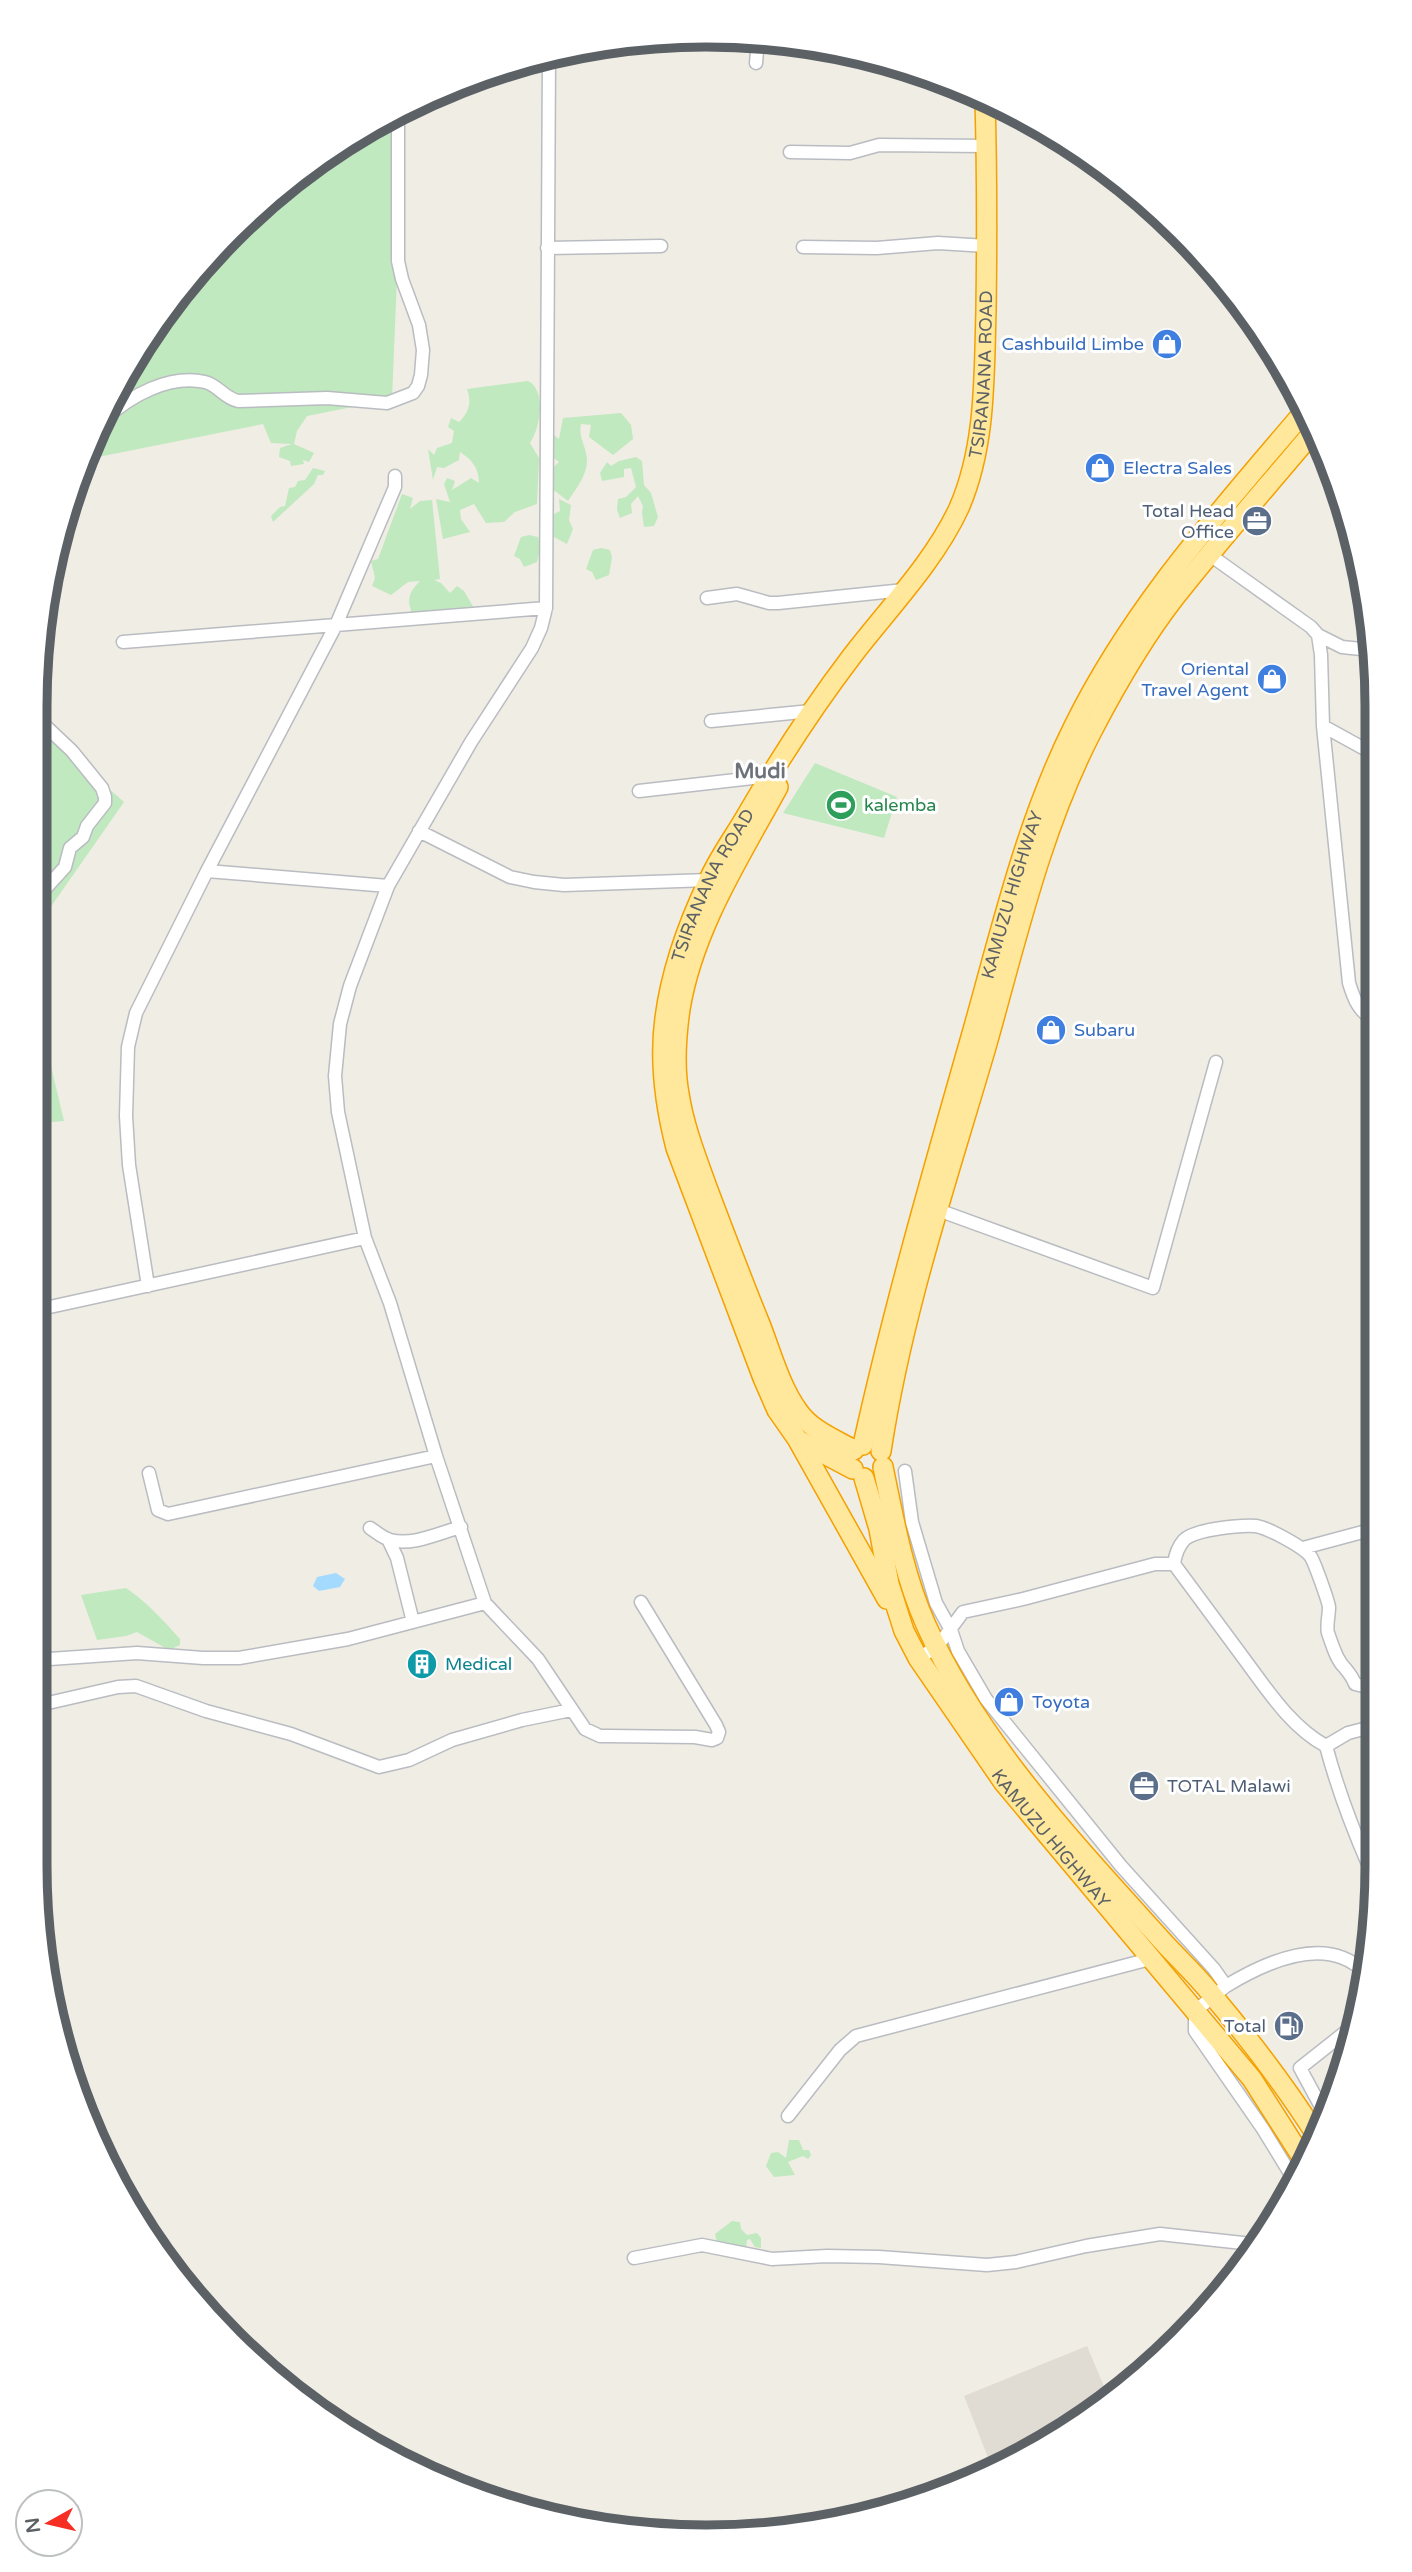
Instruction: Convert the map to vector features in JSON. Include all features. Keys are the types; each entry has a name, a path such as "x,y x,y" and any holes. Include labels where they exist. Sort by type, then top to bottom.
{"highway":[{"name":"TSIRANANA ROAD","path":"866,1460 798,1440 777,1410 676,1148 666,1110 662,1056 665,1018 684,943 770,776 811,712 937,547 954,517 976,452 984,391 987,246 985,110"},
{"name":"TSIRANANA ROAD","path":"866,1460 808,1423 798,1412 787,1391 740,1276 687,1130 678,1093 676,1052 680,1010 717,882 824,713 951,547 976,497 989,444 997,385 998,116"},
{"name":"KAMUZU HIGHWAY","path":"1299,418 1159,586 1117,648 1074,724 1048,781 1023,853 924,1204 866,1460 889,1584 904,1631 918,1658 1004,1783 1252,2079 1299,2153"},
{"name":"KAMUZU HIGHWAY","path":"1308,438 1174,598 1134,658 1092,732 1066,787 1040,858 866,1460 895,1525 925,1622 970,1704 1017,1774 1073,1840 1219,1990 1311,2127"},
{"path":"798,1440 904,1631"}],"street":[{"path":"756,63 757,50"},
{"path":"549,67 546,608 532,649 471,742 388,886 350,986 336,1048 338,1112 365,1238 390,1303 436,1456 485,1603 538,1659 585,1729 600,1736 717,1738 719,1732 716,1725 641,1602"},
{"path":"120,406 157,387 194,381 210,384 228,399 238,401 327,398 387,403 413,393 418,386 423,350 419,325 398,261 398,124"},
{"path":"789,152 850,153 879,145 986,146"},
{"path":"803,247 877,248 962,243 987,246"},
{"path":"547,247 661,246"},
{"path":"148,1286 129,1165 126,1116 128,1047 136,1013 336,625 395,487 395,476"},
{"path":"1210,555 1311,627 1318,635 1350,650 1362,650"},
{"path":"707,598 737,594 778,603 904,590"},
{"path":"122,642 546,608"},
{"path":"1318,635 1323,726 1349,984 1354,1002 1365,1015"},
{"path":"711,721 811,712"},
{"path":"1323,726 1365,749"},
{"path":"47,727 72,751 102,788 105,803 87,826 83,837 70,848 65,867 47,887"},
{"path":"639,791 770,776"},
{"path":"419,831 510,877 534,882 564,885 717,882"},
{"path":"207,871 388,886"},
{"path":"938,1210 1153,1288 1216,1062"},
{"path":"47,1308 365,1238"},
{"path":"149,1474 158,1510 168,1514 436,1456"},
{"path":"905,1471 912,1522 923,1563 936,1603 951,1630 958,1651 994,1709 1121,1866 1214,1969 1219,1990"},
{"path":"1365,1686 1355,1684 1334,1650 1327,1629 1329,1604 1312,1559 1303,1548 1271,1530 1256,1526 1195,1533 1184,1539 1175,1555 1174,1564 1266,1688 1297,1725 1326,1746 1346,1814 1365,1857"},
{"path":"370,1528 388,1539 413,1540 461,1527"},
{"path":"1303,1548 1365,1531"},
{"path":"388,1539 397,1558 414,1622"},
{"path":"918,1658 937,1647 963,1612 1036,1596 1155,1564 1174,1564"},
{"path":"47,1659 137,1653 239,1658 348,1639 485,1603"},
{"path":"47,1703 118,1687 136,1686 206,1711 291,1734 379,1767 409,1760 452,1740 522,1720 571,1710"},
{"path":"1326,1746 1348,1733 1365,1729"},
{"path":"1289,2171 1195,2031 1195,2011 1219,1990 1260,1966 1317,1953 1339,1955 1357,1965"},
{"path":"788,2116 840,2050 856,2036 1150,1959"},
{"path":"1320,2105 1300,2068 1342,2034"},
{"path":"634,2258 702,2245 772,2259 879,2257 956,2265 987,2265 1016,2262 1160,2234 1246,2243"}],"shaded area":[{"path":"1087,2346 1106,2390 1072,2414 989,2461 964,2396"}],"green space":[{"path":"403,121 392,399 307,416 297,431 294,444 314,453 309,462 303,460 304,464 291,466 290,461 279,457 280,448 292,444 271,443 263,424 96,457 115,415 158,340 183,305 240,240 305,183 340,158"},
{"path":"528,381 534,386 540,401 537,429 530,443 539,458 537,504 515,512 504,522 486,523 474,504 460,510 461,519 470,532 443,539 436,499 450,502 444,484 447,478 455,481 452,490 471,478 479,483 479,478 474,465 460,452 459,460 444,468 437,467 433,480 428,449 434,455 437,448 452,443 454,431 448,427 451,418 459,422 467,411 467,389"},
{"path":"621,413 631,425 633,439 613,455 589,437 591,425 581,424 587,465 581,481 568,501 551,488 549,471 559,462 543,450 548,430 559,439 563,418"},
{"path":"636,457 642,461 644,485 651,493 658,517 654,526 644,527 643,506 638,496 631,504 632,513 620,518 617,510 618,499 626,497 636,487 631,468 624,469 624,477 602,481 600,473 607,462 611,466"},
{"path":"313,468 325,471 273,522 271,516 285,506 289,488 295,487 298,481 305,480"},
{"path":"402,494 413,498 410,509 420,501 432,500 440,579 434,580 450,593 457,586 464,591 475,610 456,619 450,609 448,613 412,613 410,596 420,581 408,582 391,595 372,586 375,578 371,561 378,559"},
{"path":"559,499 571,505 569,520 573,529 567,544 552,536 550,516 560,511"},
{"path":"521,537 538,537 541,545 537,562 524,567 520,559 514,556"},
{"path":"593,550 610,550 612,557 609,575 596,580 592,572 586,569"},
{"path":"47,734 124,802 47,912"},
{"name":"kalemba","path":"815,763 897,797 884,838 783,813"},
{"path":"47,1049 64,1121 47,1122"},
{"path":"126,1588 161,1618 180,1639 180,1645 169,1650 137,1632 97,1640 81,1595"},
{"path":"789,2140 799,2140 803,2150 809,2150 811,2155 808,2159 803,2156 788,2162 795,2175 774,2177 766,2166 771,2153 778,2152 786,2158"},
{"path":"732,2221 740,2222 741,2229 747,2235 757,2233 761,2238 761,2248 755,2247 750,2239 747,2240 746,2248 737,2245 735,2249 717,2243 715,2234"}],"water":[{"path":"336,1573 345,1579 340,1587 319,1591 313,1586 317,1577"}],"place":[{"name":"Cashbuild Limbe","path":"1167,344"},
{"name":"Electra Sales","path":"1100,468"},
{"name":"Total Head Office","path":"1257,521"},
{"name":"Oriental Travel Agent","path":"1272,679"},
{"name":"kalemba","path":"841,805"},
{"name":"Subaru","path":"1051,1030"},
{"name":"Medical","path":"422,1664"},
{"name":"Toyota","path":"1009,1702"},
{"name":"TOTAL Malawi","path":"1144,1786"},
{"name":"Total","path":"1289,2026"}],"district":[{"name":"Mudi","path":"760,771"}]}
